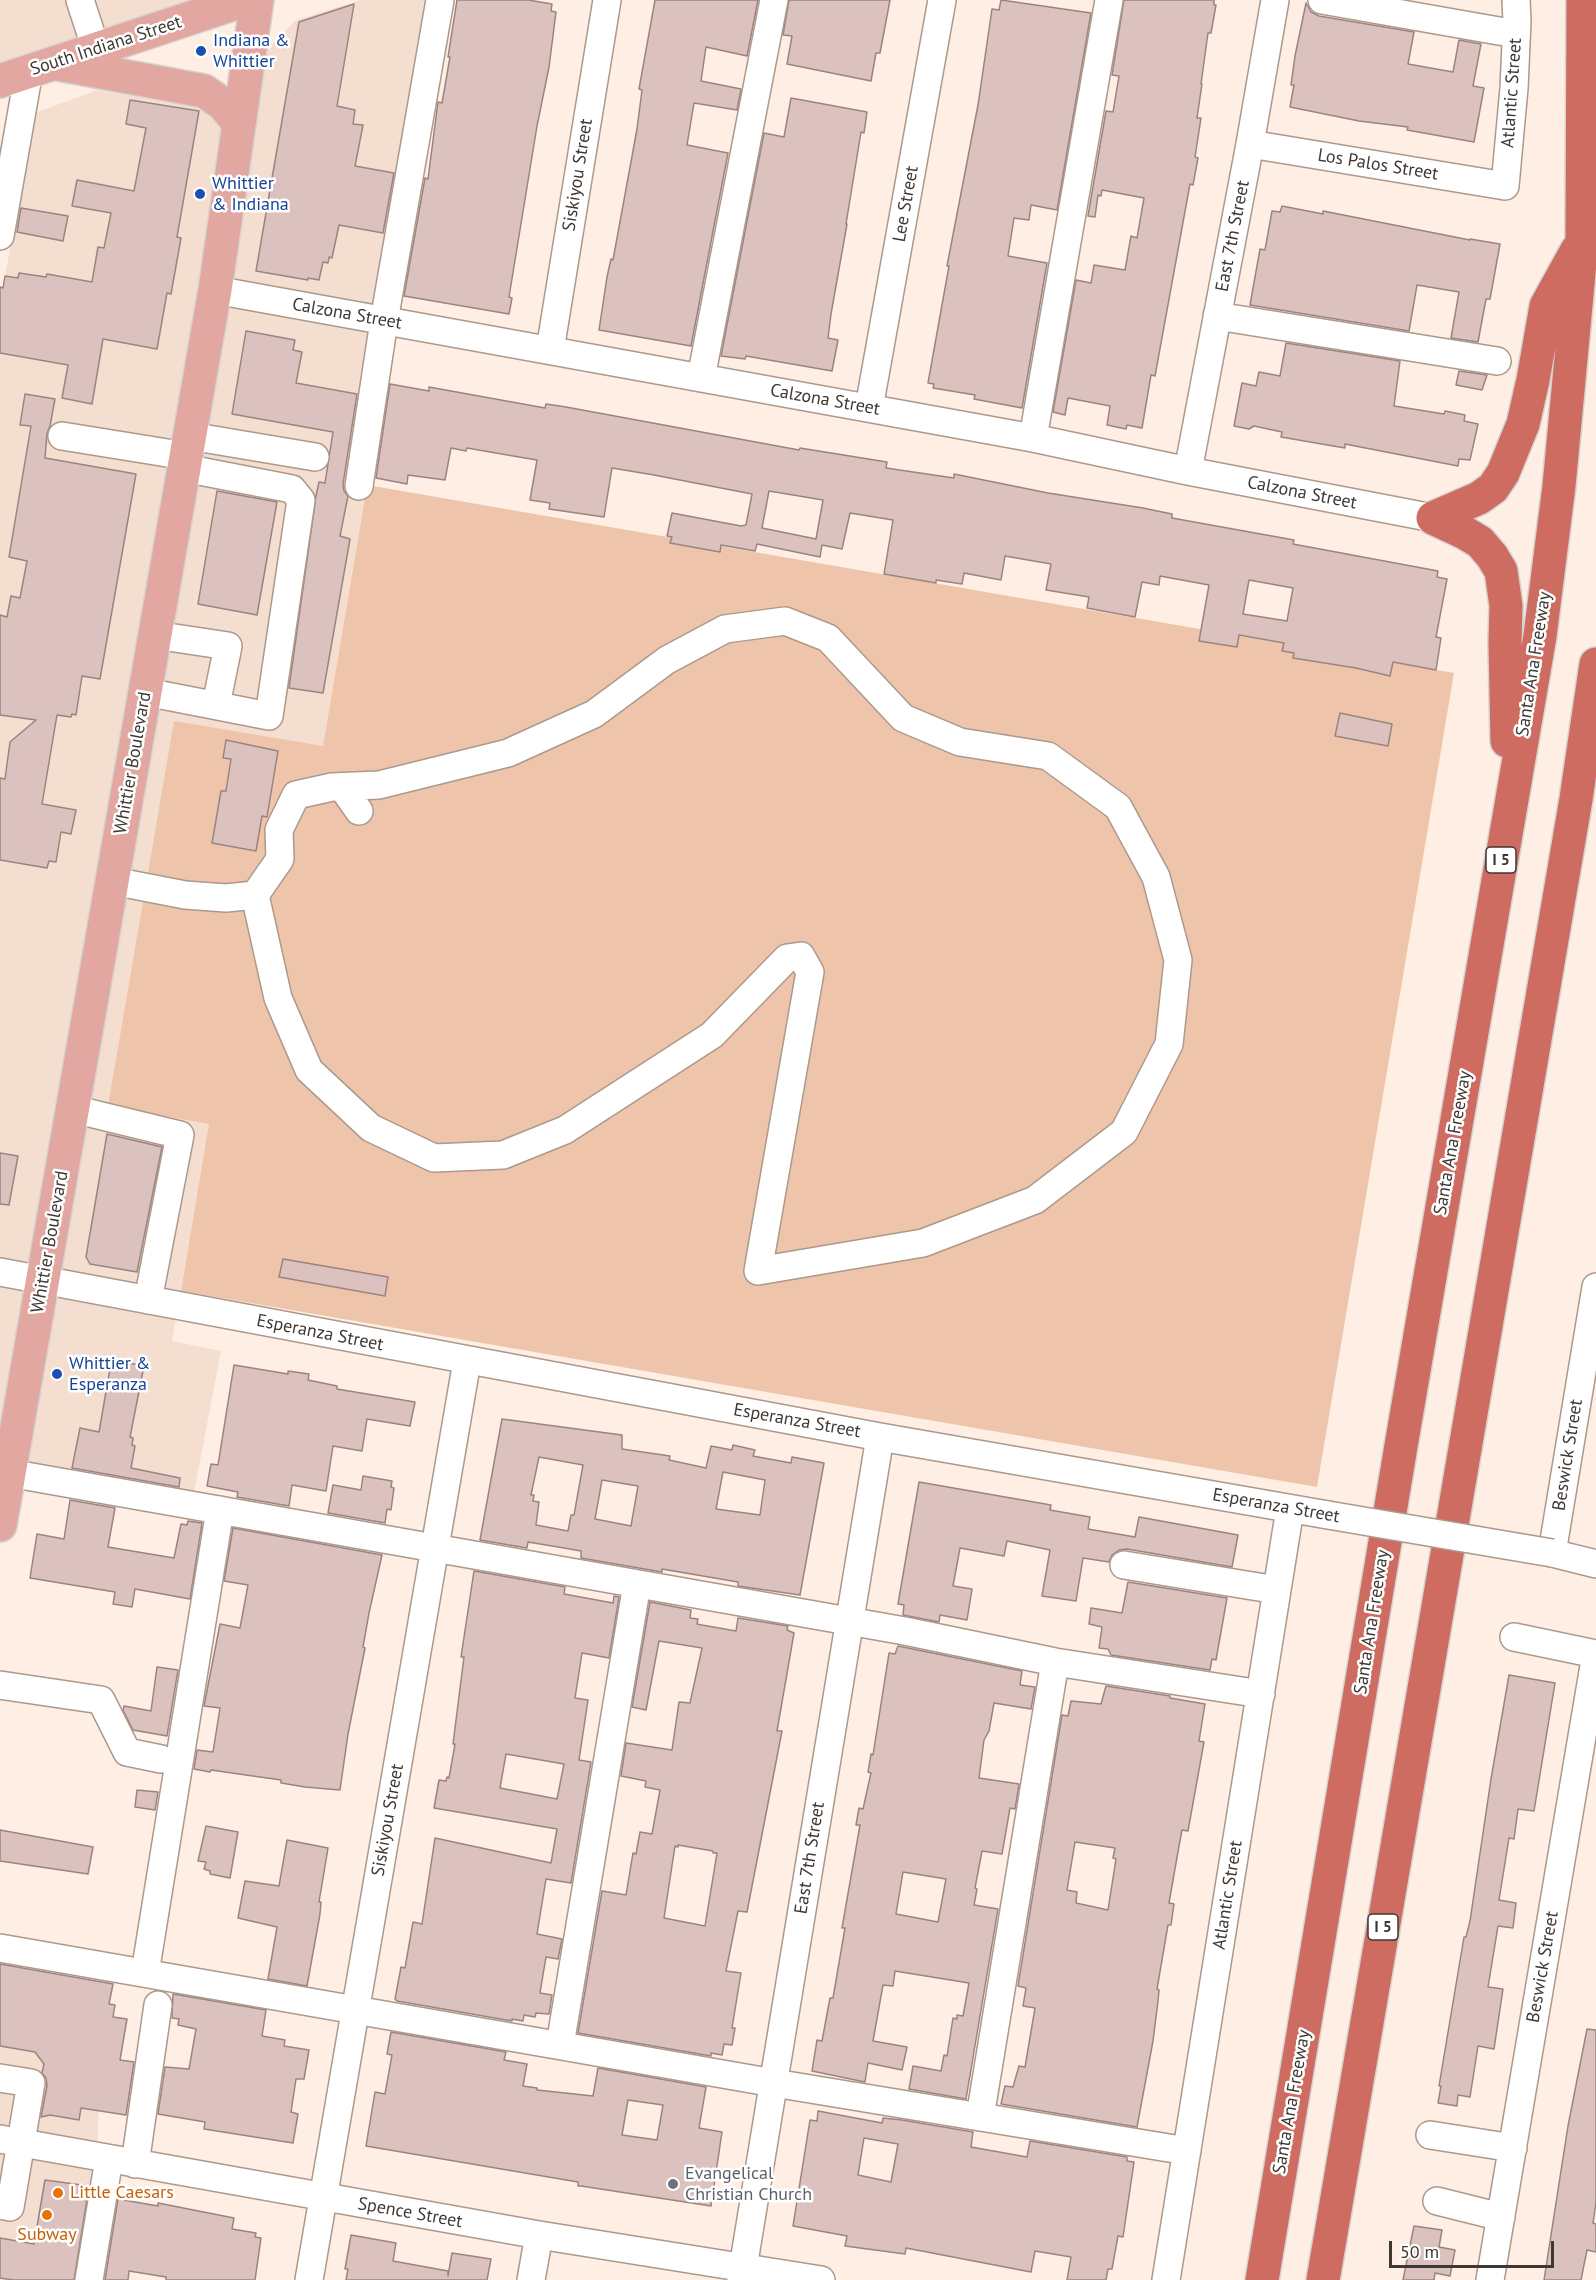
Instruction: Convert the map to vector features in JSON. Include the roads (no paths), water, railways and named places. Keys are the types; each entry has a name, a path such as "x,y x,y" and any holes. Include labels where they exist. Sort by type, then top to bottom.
{"highway":[{"name":"Santa Ana Freeway","path":"1262,2280 1543,613 1559,486 1582,241 1583,0"},
{"path":"1433,518 1479,498 1493,488 1503,473 1523,424 1546,306 1582,241"},
{"path":"1433,518 1480,542 1501,571 1506,606 1504,642 1509,811"},
{"name":"I 5","path":"1323,2280 1576,799 1596,664"},
{"path":"1576,799 1596,774"}],"main road":[{"name":"South Indiana Street","path":"28,72 96,49 182,10 246,0"},
{"name":"Whittier Boulevard","path":"0,1525 215,290 257,0"},
{"path":"28,72 204,91 223,104 239,123"}],"street":[{"path":"80,0 96,49"},
{"path":"359,486 384,321 441,0"},
{"name":"Siskiyou Street","path":"550,350 607,0"},
{"path":"701,378 774,0"},
{"name":"Lee Street","path":"869,408 942,0"},
{"path":"1033,438 1109,0"},
{"name":"East 7th Street","path":"1188,471 1251,144 1275,0"},
{"path":"1322,0 1516,34"},
{"name":"Atlantic Street","path":"1505,186 1514,88 1516,0"},
{"path":"0,236 28,72"},
{"name":"Los Palos Street","path":"1251,144 1505,186"},
{"name":"Calzona Street","path":"215,290 1033,438 1188,471 1433,518"},
{"path":"1217,316 1497,361"},
{"path":"62,436 187,453 315,457"},
{"path":"146,692 269,716 301,500 292,489 187,453"},
{"path":"785,621 828,638 903,718 960,742 1048,756 1118,807 1156,877 1178,960 1169,1044 1124,1132 1035,1200 923,1244 758,1270 810,972 801,956 788,958 712,1035 565,1130 503,1155 434,1158 371,1128 309,1070 278,998 255,895 280,859 279,830 296,795 342,787 379,785 508,753 594,714 667,660 725,629 785,621"},
{"path":"155,635 228,646 216,705"},
{"path":"342,787 359,811"},
{"path":"113,881 185,895 226,898 255,895"},
{"path":"73,1109 180,1135 148,1300"},
{"name":"Esperanza Street","path":"0,1272 880,1437 1552,1553 1596,1564"},
{"name":"Beswick Street","path":"1552,1553 1586,1398 1596,1287"},
{"name":"Siskiyou Street","path":"309,2280 467,1361"},
{"name":"East 7th Street","path":"742,2274 880,1437"},
{"path":"9,1473 905,1631 1055,1662 1261,1694"},
{"name":"Atlantic Street","path":"1166,2280 1290,1509"},
{"path":"145,1973 220,1510"},
{"path":"1124,1565 1277,1590"},
{"path":"560,2045 637,1584"},
{"path":"1514,1637 1596,1654"},
{"name":"Beswick Street","path":"1490,2280 1596,1654"},
{"path":"980,2117 1055,1662"},
{"path":"0,1685 101,1700 127,1752 161,1759"},
{"path":"0,1948 774,2083 1187,2151"},
{"path":"135,2164 158,2005"},
{"path":"0,2078 31,2083 10,2141 10,2207 0,2205"},
{"path":"1430,2134 1513,2148"},
{"name":"Spence Street","path":"10,2141 539,2235 742,2274 821,2280"},
{"path":"89,2280 109,2159"},
{"path":"1437,2202 1501,2217"},
{"path":"531,2280 539,2235"}],"place":[{"name":"Indiana & Whittier","path":"201,51"},
{"name":"Whittier & Indiana","path":"200,194"},
{"name":"Whittier & Esperanza","path":"57,1374"},
{"name":"Evangelical Christian Church","path":"673,2184"},
{"name":"Little Caesars","path":"58,2193"},
{"name":"Subway","path":"47,2215"}]}
